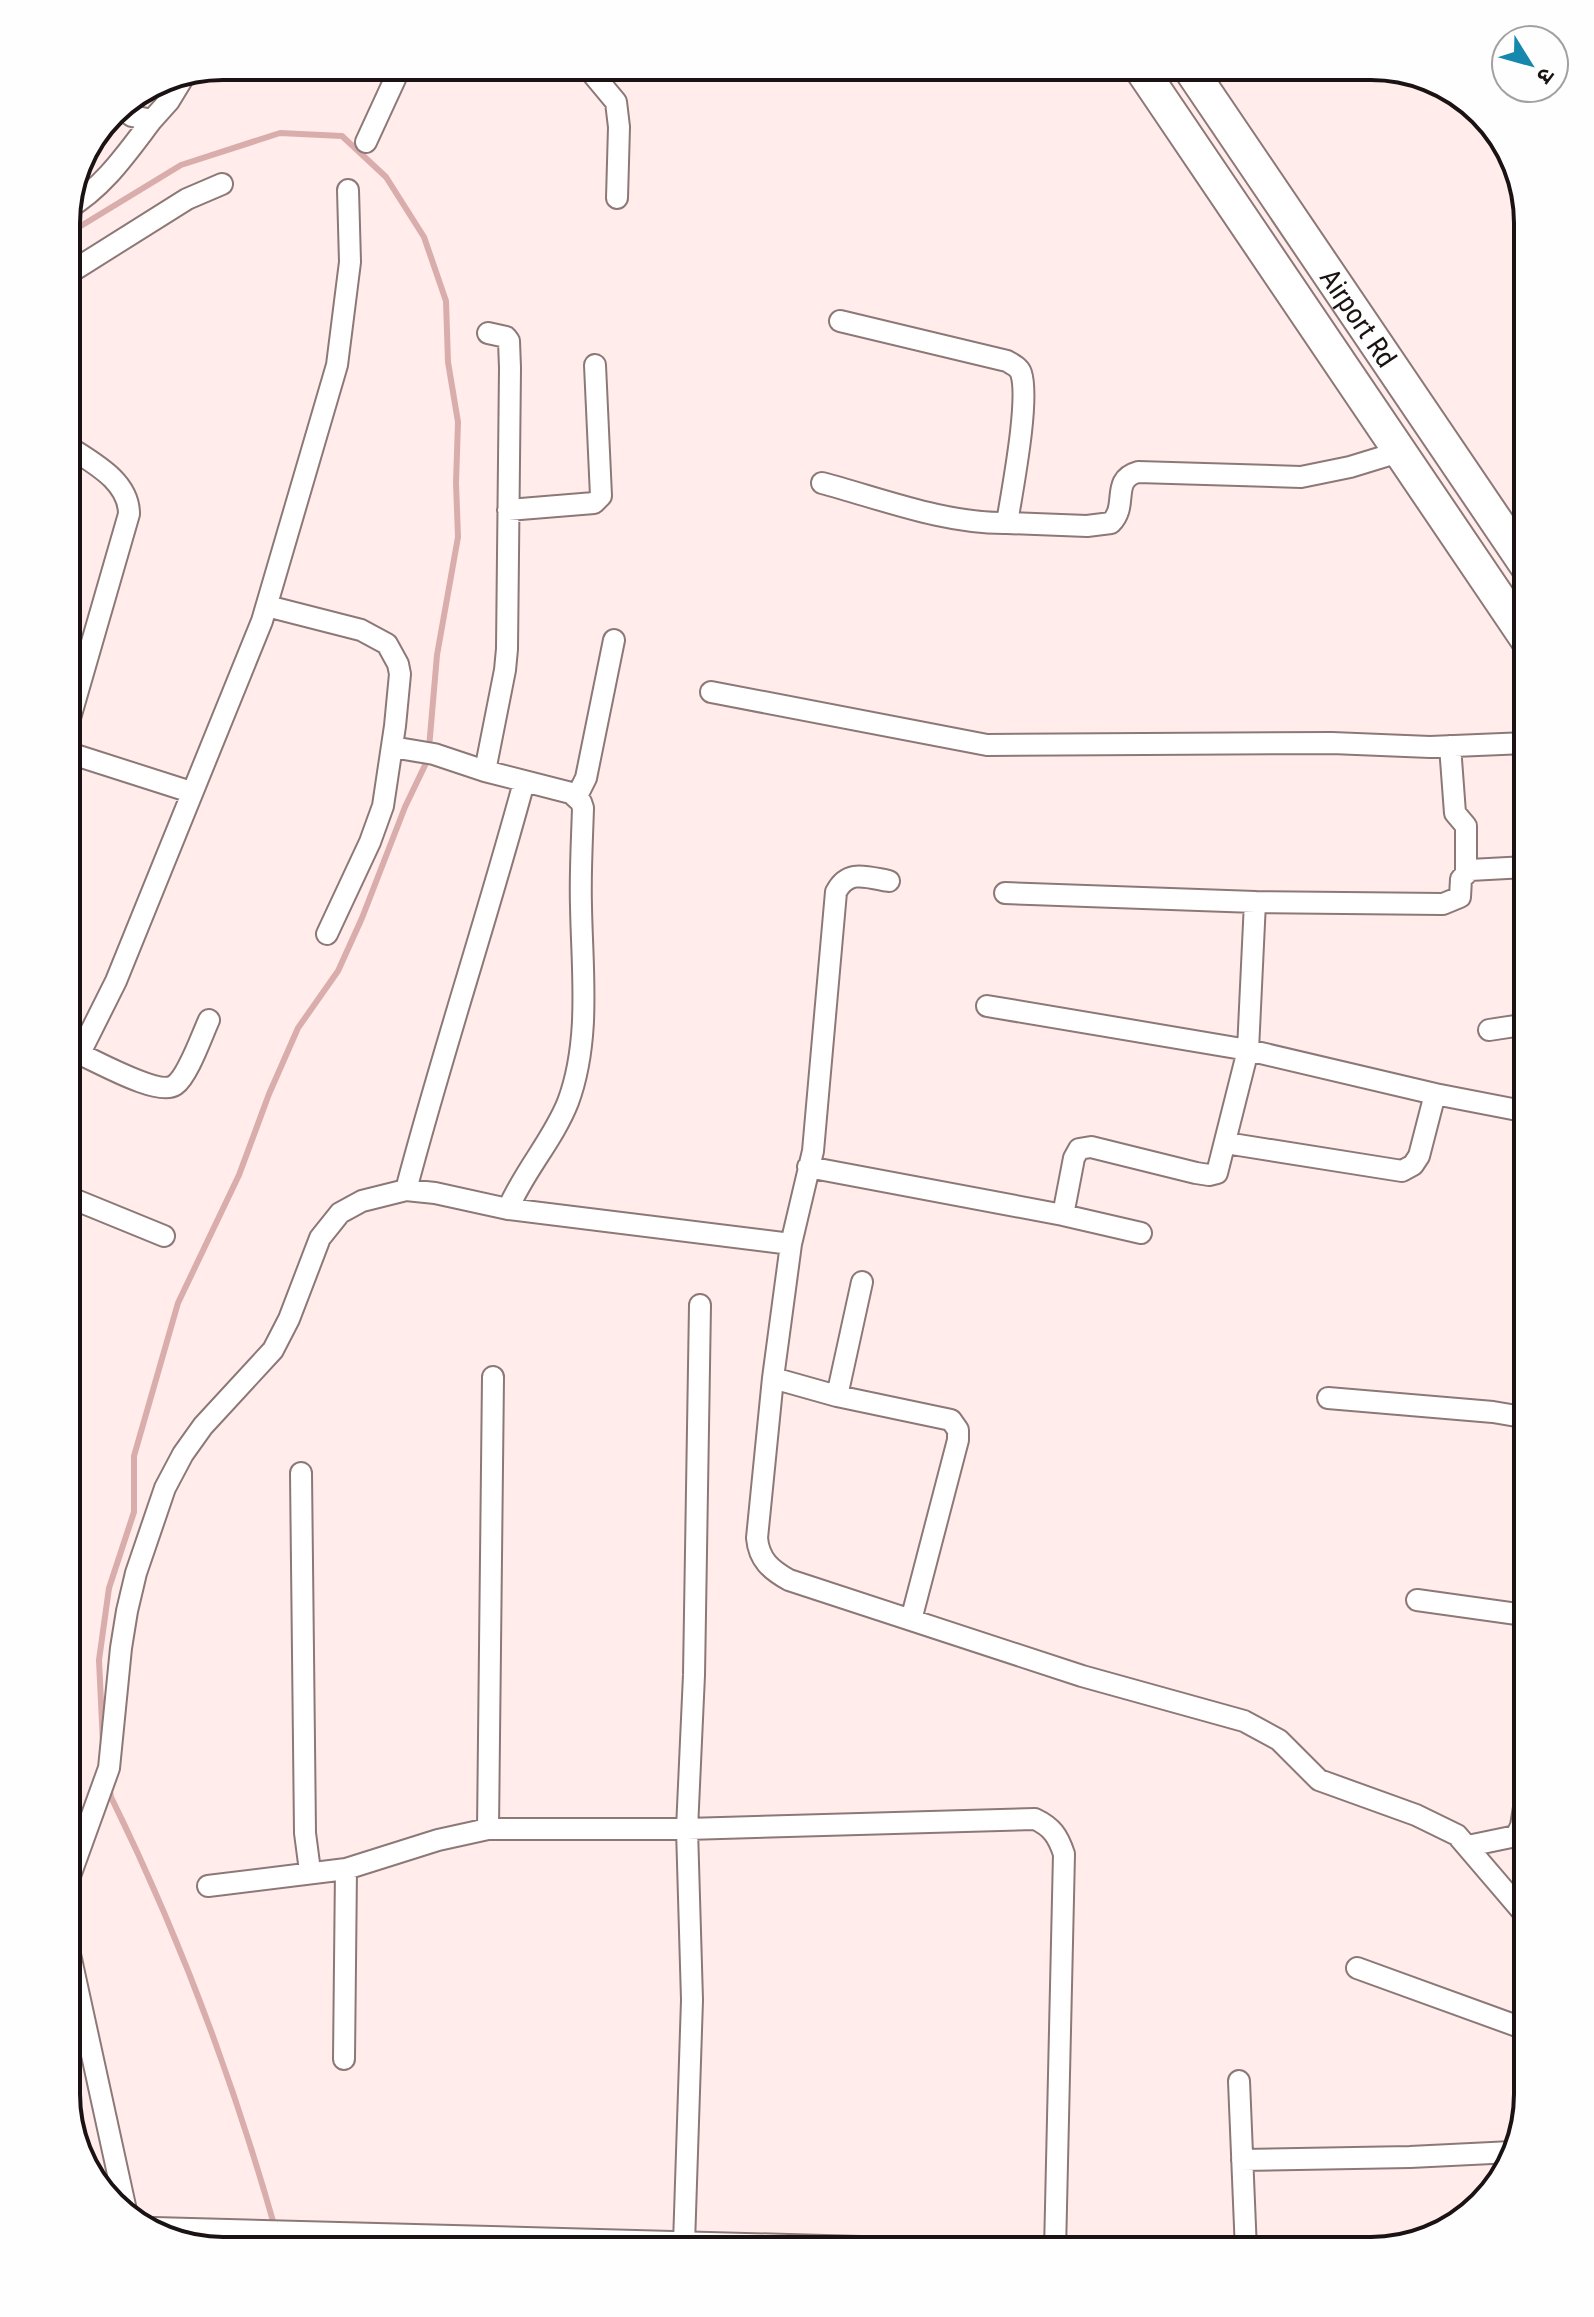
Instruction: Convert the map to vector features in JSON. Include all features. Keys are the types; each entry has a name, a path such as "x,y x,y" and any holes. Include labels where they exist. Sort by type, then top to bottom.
{"main road":[{"path":"1148,80 1514,620"},
{"name":"Airport Rd","path":"1197,80 1514,547"}],"street":[{"path":"366,142 395,80"},
{"path":"598,80 616,102 619,127 617,198"},
{"path":"82,200 108,177 177,88"},
{"path":"130,115 152,120"},
{"path":"80,266 187,199 222,184"},
{"path":"80,1039 116,981 267,606 337,365 350,262 348,190"},
{"path":"840,321 1007,361 1021,372 1023,395 1019,441 1007,523"},
{"path":"485,771 506,659 510,345 506,337 488,333"},
{"path":"508,510 594,503 601,496 595,365"},
{"path":"822,483 948,517 986,523 1087,526 1111,523 1119,514 1123,480 1138,472 1301,477 1350,467 1399,452"},
{"path":"80,455 106,473 123,490 129,503 126,525 80,659"},
{"path":"267,606 361,630 387,644 400,674 396,748 383,806 377,826 327,934"},
{"path":"577,796 586,778 614,640"},
{"path":"711,692 987,745 1514,744"},
{"path":"1005,893 1255,902 1443,904 1460,897 1461,879 1466,872 1466,826 1455,813 1450,746"},
{"path":"396,748 434,754 577,796 583,808 581,905 584,992 581,1038 569,1099 508,1209"},
{"path":"80,756 191,792"},
{"path":"406,1190 434,1083 489,912 524,782"},
{"path":"1466,872 1514,868"},
{"path":"889,881 848,877 836,892 813,1151 791,1244 773,1378 758,1551 771,1569 789,1580 1082,1676 1244,1721 1279,1740 1319,1780 1416,1815 1457,1835 1514,1901"},
{"path":"1063,1215 1074,1158 1084,1147 1104,1148 1209,1175 1217,1173 1248,1050 1255,902"},
{"path":"987,1006 1248,1050 1514,1109"},
{"path":"80,1053 165,1089 175,1086 183,1076 209,1020"},
{"path":"1489,1030 1514,1026"},
{"path":"1226,1143 1402,1171 1413,1165 1419,1156 1435,1094"},
{"path":"808,1167 1063,1215 1141,1233"},
{"path":"80,1846 109,1768 127,1611 136,1573 165,1488 183,1454 203,1426 273,1350 289,1319 320,1238 332,1220 362,1201 406,1190 508,1209 791,1244"},
{"path":"80,1202 164,1236"},
{"path":"837,1396 862,1282"},
{"path":"684,2237 692,2000 687,1829 694,1675 700,1305"},
{"path":"488,1829 493,1377"},
{"path":"773,1378 837,1396 951,1420 958,1430 958,1440 911,1620"},
{"path":"1328,1398 1514,1416"},
{"path":"301,1473 305,1833 310,1871"},
{"path":"1417,1600 1514,1614"},
{"path":"208,1886 310,1871 346,1869 438,1840 488,1829 687,1829 1035,1819 1047,1824 1059,1837 1064,1854 1055,2237"},
{"path":"1468,1846 1514,1836"},
{"path":"344,2059 346,1869"},
{"path":"1357,1968 1514,2025"},
{"path":"80,2000 123,2196"},
{"path":"1239,2081 1245,2237"},
{"path":"1242,2160 1501,2153"},
{"path":"207,2236 380,2237"}],"waterway":[{"path":"80,226 181,165 280,133 342,136 386,177 424,237 446,301 448,362 458,422 458,537 437,655 429,748"},
{"path":"103,1744 99,1660 109,1588 134,1512 134,1456 178,1303 239,1175 298,1028 338,971 405,807 428,759"},
{"path":"109,1786 111,1797 203,2009 275,2228"}]}
